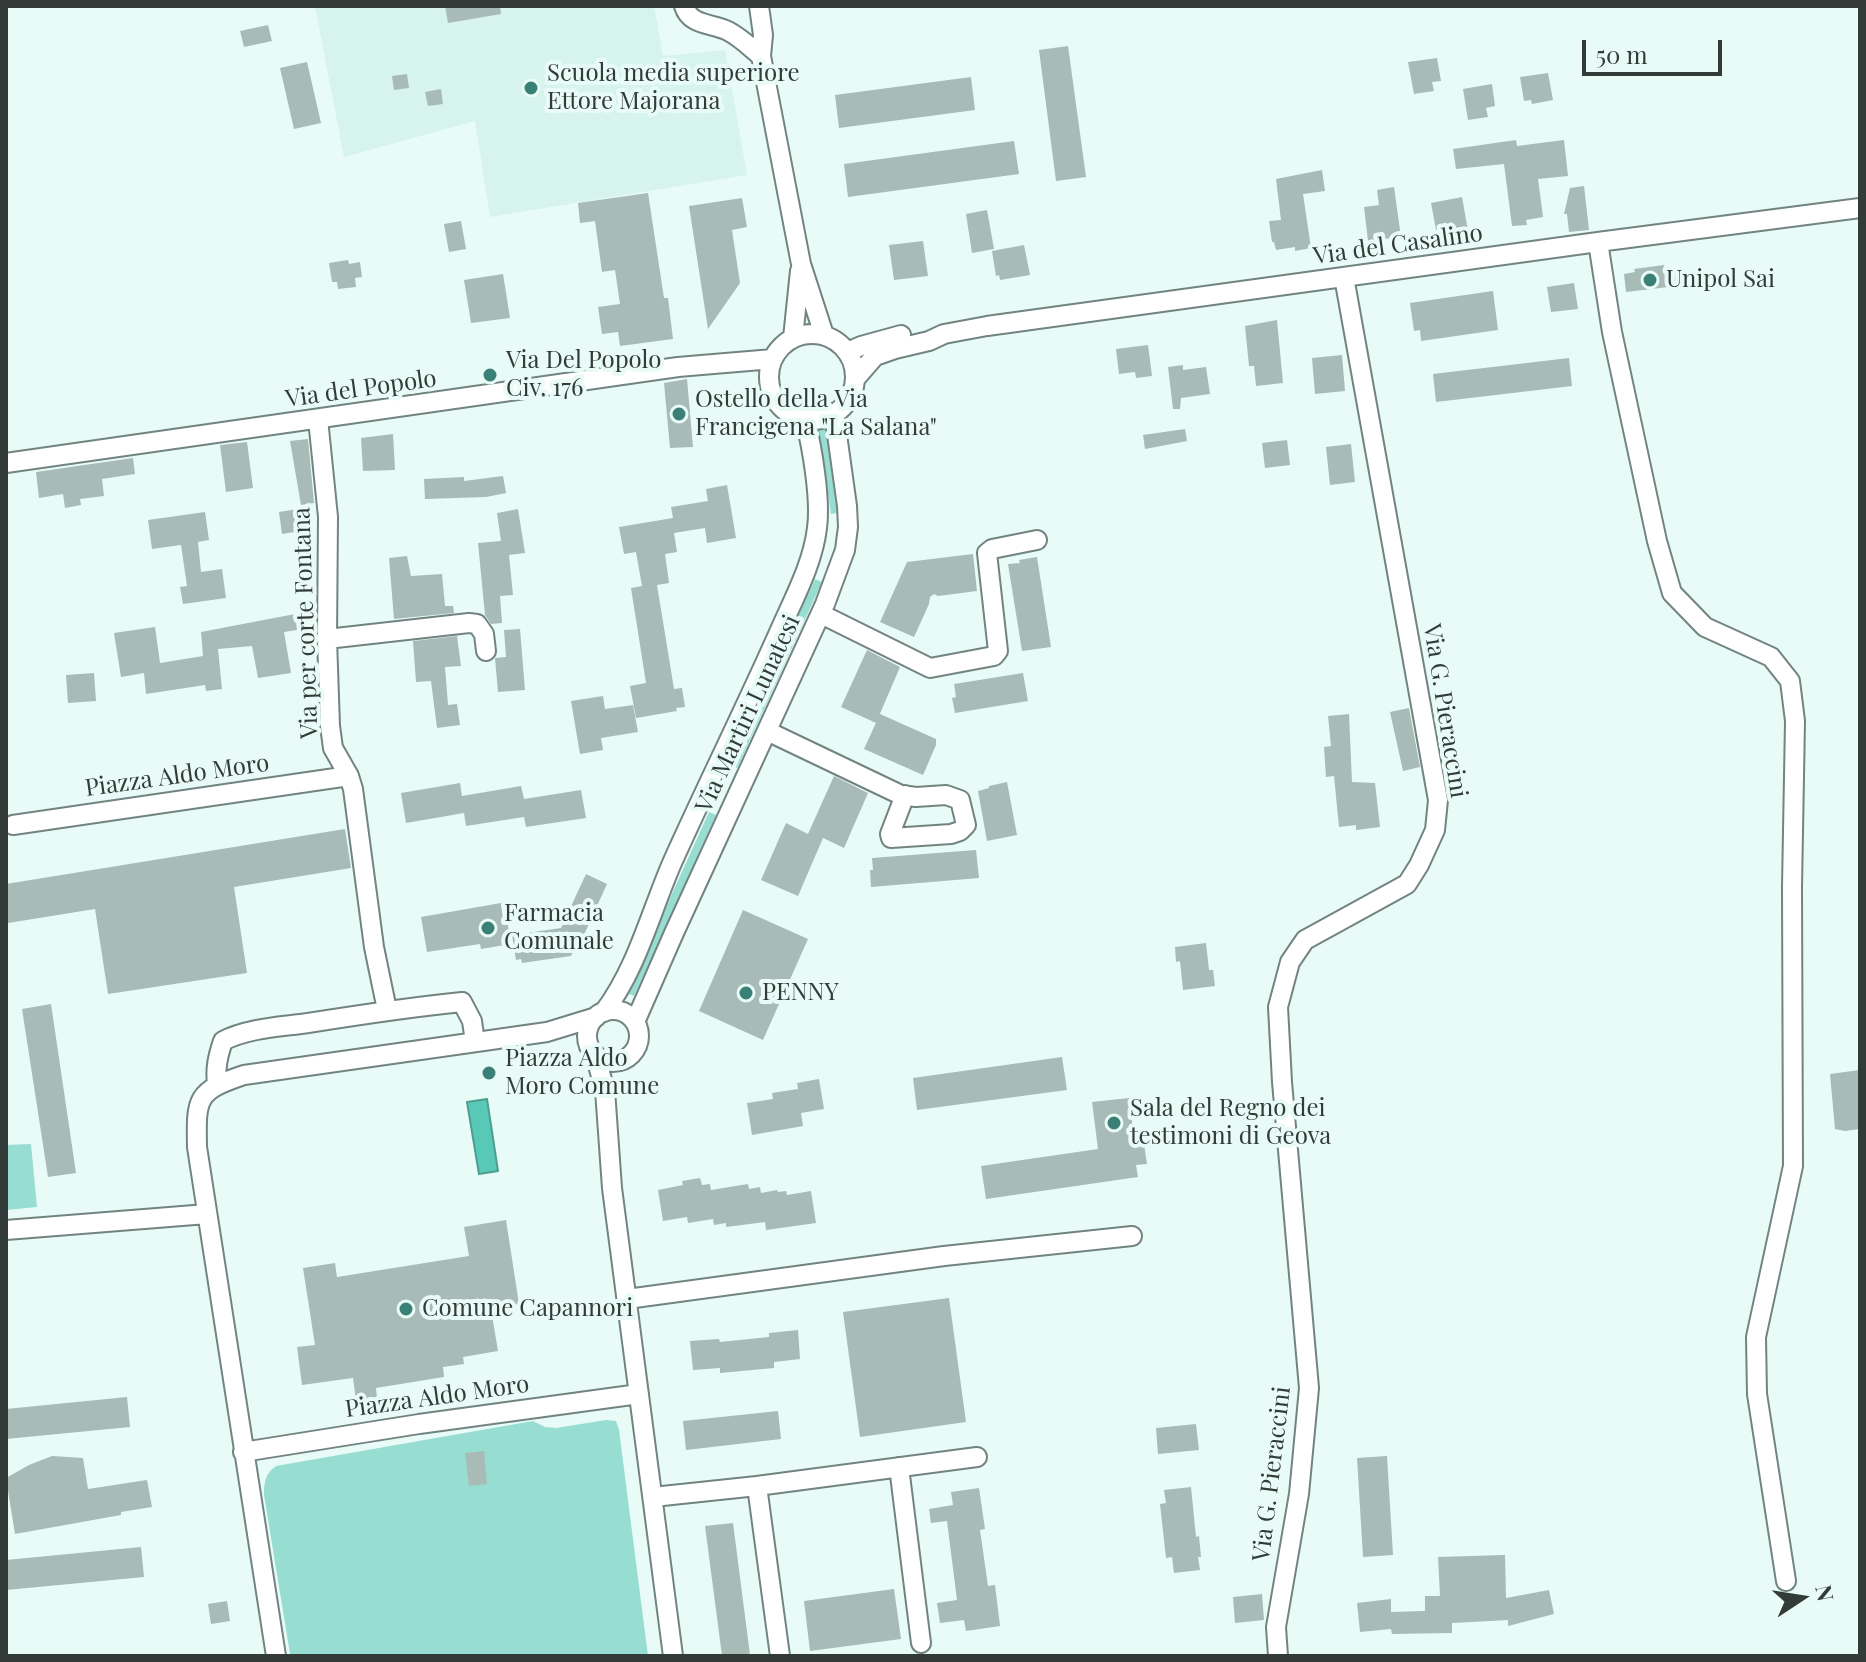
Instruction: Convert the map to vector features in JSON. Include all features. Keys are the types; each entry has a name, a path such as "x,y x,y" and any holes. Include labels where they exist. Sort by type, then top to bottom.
{"street":[{"path":"684,6 691,19 729,31 761,56"},
{"path":"759,6 763,35 761,56 801,264 824,335"},
{"name":"Via del Casalino","path":"847,352 926,332 944,334 1860,208"},
{"path":"1598,242 1612,332 1657,541 1672,593 1705,627 1771,657 1790,681 1794,708 1793,1166 1756,1337 1757,1394 1786,1581"},
{"path":"793,338 801,264"},
{"name":"Via G. Pieraccini","path":"1278,1656 1276,1627 1299,1494 1309,1388 1278,1007 1290,962 1305,940 1407,884 1435,830 1438,800 1344,277"},
{"name":"Via del Casalino","path":"855,379 875,356 944,334"},
{"path":"824,335 847,352 855,379 849,399 834,413 805,419 785,410 778,402 772,392 770,370 778,351 793,338 824,335"},
{"name":"Via del Popolo","path":"6,463 678,367 773,359"},
{"name":"Via del Popolo","path":"722,363 756,376 772,392"},
{"name":"Via Martiri Lunatesi","path":"607,1112 609,1092 625,1059 637,1048 639,1039 635,1022 821,614 845,550 848,517 834,413"},
{"name":"Via per corte Fontana","path":"318,419 328,517 330,726 333,748 353,789 374,947 387,1010"},
{"name":"Via Martiri Lunatesi","path":"673,1656 612,1188 602,1075 588,1032 631,969 671,865 766,662 812,552 818,501 805,419"},
{"path":"821,614 930,668 994,656 998,651 987,553 992,549 1037,540"},
{"path":"812,552 841,562"},
{"path":"327,639 469,623 477,624 484,634 486,651"},
{"path":"767,731 905,795"},
{"name":"Piazza Aldo Moro","path":"13,825 349,776"},
{"path":"217,1084 217,1059 223,1041 233,1035 387,1010 462,1002 472,1021 475,1042"},
{"path":"276,1656 197,1147 196,1111 204,1094 217,1084 244,1075 547,1032 612,1011 621,1012 635,1022"},
{"path":"547,1032 564,1034 609,1062 625,1059"},
{"path":"6,1230 207,1214"},
{"path":"627,1299 944,1256 1132,1236"},
{"name":"Piazza Aldo Moro","path":"243,1452 639,1394"},
{"path":"653,1497 977,1457"},
{"path":"899,1467 921,1643"},
{"path":"757,1486 780,1656"}],"shaded area":[{"name":"Scuola media superiore Ettore Majorana","path":"315,6 654,6 663,56 725,50 747,175 490,217 475,121 344,157"},
{"path":"825,424 837,513 831,514 818,425"},
{"path":"815,579 822,582 737,768 730,765"},
{"path":"709,812 716,815 634,996 627,993"},
{"path":"487,1099 498,1171 479,1174 467,1102"},
{"path":"31,1144 37,1207 6,1210 6,1145"},
{"path":"533,1421 556,1428 616,1421 619,1430 648,1656 291,1656 264,1495 266,1479 276,1466"}],"building":[{"path":"445,6 500,6 501,14 448,23"},
{"path":"268,25 272,41 244,47 240,31"},
{"path":"1068,46 1086,177 1056,181 1039,50"},
{"path":"1437,58 1441,81 1432,82 1434,91 1414,94 1408,62"},
{"path":"307,62 321,123 294,129 280,68"},
{"path":"1548,73 1553,100 1532,104 1531,100 1524,101 1520,77"},
{"path":"407,74 409,88 394,90 392,76"},
{"path":"971,77 975,110 839,128 835,95"},
{"path":"1492,84 1495,106 1486,108 1488,117 1468,120 1463,89"},
{"path":"441,89 443,104 428,106 425,92"},
{"path":"1516,140 1517,146 1564,140 1568,176 1538,179 1543,217 1526,220 1527,225 1512,226 1504,164 1456,169 1453,149"},
{"path":"1014,141 1019,174 848,197 844,164"},
{"path":"1322,170 1325,191 1303,194 1311,248 1276,250 1269,221 1281,220 1276,179"},
{"path":"1584,186 1589,230 1569,232 1567,214 1564,214 1570,188"},
{"path":"1394,187 1401,237 1368,241 1364,207 1379,205 1377,190"},
{"path":"648,193 673,339 620,346 618,332 602,334 598,307 620,304 615,270 602,272 595,221 580,223 578,203"},
{"path":"1462,197 1468,231 1453,234 1452,228 1436,230 1431,203"},
{"path":"742,198 747,227 732,230 740,283 708,329 689,206"},
{"path":"987,210 994,249 972,253 966,214"},
{"path":"461,221 466,249 449,252 444,224"},
{"path":"923,241 928,276 894,280 889,245"},
{"path":"1024,245 1030,275 1000,280 999,275 996,276 992,251"},
{"path":"348,260 349,264 360,262 362,277 355,278 356,287 338,289 337,282 332,282 329,263"},
{"name":"Unipol Sai","path":"1664,265 1665,269 1675,268 1677,286 1626,292 1624,274 1635,272 1634,269"},
{"path":"503,274 510,318 471,323 464,280"},
{"path":"1574,283 1578,309 1551,312 1547,287"},
{"path":"1493,291 1498,330 1421,341 1420,330 1414,331 1410,303"},
{"path":"1277,320 1283,383 1256,386 1254,366 1249,366 1245,326"},
{"path":"1148,345 1152,376 1136,378 1135,372 1119,374 1116,349"},
{"path":"1342,355 1345,391 1315,394 1312,358"},
{"path":"1569,358 1572,386 1436,402 1433,374"},
{"path":"1183,365 1183,370 1206,367 1210,394 1181,398 1180,409 1173,409 1168,367"},
{"path":"687,379 693,447 670,448 664,383"},
{"path":"1185,429 1187,441 1145,449 1143,435"},
{"path":"393,434 395,470 363,471 361,438"},
{"path":"308,439 314,503 301,505 290,441"},
{"path":"1287,440 1290,465 1265,468 1262,443"},
{"path":"247,442 253,488 226,492 220,445"},
{"path":"1351,444 1355,482 1330,485 1326,447"},
{"path":"133,458 135,474 102,479 104,496 80,499 81,505 65,508 63,494 39,498 36,472"},
{"path":"503,476 506,493 486,497 425,499 424,479 464,477 464,481"},
{"path":"727,485 736,538 707,543 705,528 674,533 677,552 665,554 669,583 657,585 674,689 682,688 685,707 636,718 630,686 646,683 631,588 642,586 636,552 624,554 619,527 673,518 671,507 708,501 706,489"},
{"path":"298,509 301,531 282,534 279,512"},
{"path":"518,509 525,553 509,555 513,595 500,596 502,623 491,624 485,615 478,543 501,541 497,513"},
{"path":"205,512 209,540 198,542 201,572 222,569 226,598 183,604 180,587 187,586 181,545 152,549 148,520"},
{"path":"973,554 977,591 934,594 914,637 880,622 907,562"},
{"path":"407,556 411,576 442,574 445,606 453,606 454,613 394,619 389,558"},
{"path":"1037,557 1051,647 1022,651 1008,564"},
{"path":"295,614 297,630 284,632 291,673 258,678 252,646 218,649 222,689 206,691 205,685 146,694 144,673 121,677 114,633 155,627 160,663 203,656 201,632"},
{"path":"520,629 525,690 498,692 495,658 506,657 504,630"},
{"path":"457,636 461,666 445,667 448,705 457,704 460,725 437,728 431,681 416,682 413,641"},
{"path":"867,650 900,667 876,723 841,707"},
{"path":"94,673 96,701 68,703 66,675"},
{"path":"1023,673 1028,701 955,713 952,698 956,697 954,684"},
{"path":"603,696 605,709 633,705 638,732 601,738 603,750 580,754 571,701"},
{"path":"1409,708 1420,767 1403,771 1390,712"},
{"path":"880,714 936,739 923,775 864,749"},
{"path":"1349,714 1352,782 1375,783 1380,827 1356,830 1356,825 1339,827 1334,776 1326,777 1324,747 1331,746 1328,716"},
{"path":"834,776 868,793 844,848 823,838 798,896 761,880 786,823 808,834"},
{"path":"1007,782 1017,835 987,841 978,791"},
{"path":"460,783 462,796 521,786 524,799 581,790 586,818 526,827 524,817 466,826 464,813 406,823 401,793"},
{"path":"345,829 351,868 234,887 247,973 108,994 95,909 8,923 6,884"},
{"path":"976,850 979,878 871,887 872,858"},
{"path":"586,874 607,884 571,956 522,963 521,959 516,960 512,935 561,928"},
{"path":"501,903 511,944 481,949 480,944 427,952 421,917"},
{"name":"PENNY","path":"743,910 808,939 763,1040 699,1011"},
{"path":"1206,943 1209,970 1213,970 1215,986 1183,990 1175,947"},
{"path":"51,1004 76,1173 48,1177 22,1009"},
{"path":"1062,1057 1067,1090 917,1110 913,1078"},
{"path":"1860,1070 1860,1129 1835,1129 1830,1074"},
{"path":"819,1079 824,1109 801,1113 803,1126 752,1135 747,1103 773,1099 772,1093 798,1089 797,1083"},
{"path":"1129,1098 1135,1145 1144,1144 1147,1164 1136,1165 1138,1177 986,1199 981,1166 1098,1149 1092,1102"},
{"path":"700,1178 702,1185 710,1184 711,1190 748,1184 749,1189 760,1187 761,1193 777,1190 786,1191 787,1195 811,1191 816,1223 766,1230 765,1222 726,1227 726,1223 714,1225 713,1219 688,1223 687,1217 663,1221 658,1190"},
{"name":"Comune Capannori","path":"506,1220 519,1304 491,1309 498,1351 463,1357 464,1364 443,1367 444,1377 376,1388 377,1398 356,1401 353,1378 302,1385 297,1347 315,1345 303,1268 335,1263 337,1277 469,1256 464,1227"},
{"path":"949,1298 966,1422 860,1437 843,1312"},
{"path":"798,1330 800,1359 774,1362 774,1368 720,1373 720,1368 693,1370 690,1341 719,1339 720,1342 769,1337 769,1333"},
{"path":"127,1397 130,1427 6,1439 6,1409"},
{"path":"778,1411 781,1439 686,1450 683,1421"},
{"path":"1196,1424 1199,1450 1158,1454 1156,1428"},
{"path":"484,1451 487,1484 469,1486 465,1453"},
{"path":"52,1456 83,1458 88,1489 147,1480 152,1507 15,1534 6,1478"},
{"path":"1387,1456 1393,1555 1363,1557 1357,1458"},
{"path":"1191,1487 1196,1537 1199,1536 1200,1570 1174,1573 1172,1557 1166,1558 1160,1504 1166,1503 1164,1490"},
{"path":"979,1488 985,1529 980,1530 988,1586 995,1585 1000,1626 966,1631 964,1620 940,1623 937,1603 957,1600 947,1521 931,1523 929,1509 953,1505 951,1492"},
{"path":"733,1523 750,1655 722,1656 705,1526"},
{"path":"141,1547 144,1577 6,1590 6,1560"},
{"path":"1505,1555 1506,1598 1549,1590 1554,1614 1508,1626 1508,1620 1452,1623 1452,1633 1392,1634 1391,1629 1360,1632 1357,1603 1391,1599 1391,1612 1425,1611 1425,1596 1440,1596 1438,1557"},
{"path":"894,1589 901,1639 810,1651 804,1601"},
{"path":"1262,1594 1264,1620 1235,1623 1233,1597"},
{"path":"227,1601 230,1621 211,1624 208,1604"}],"place":[{"name":"Scuola media superiore Ettore Majorana","path":"531,88"},
{"name":"Unipol Sai","path":"1650,280"},
{"name":"Via Del Popolo Civ. 176","path":"490,375"},
{"name":"Ostello della Via Francigena \"La Salana\"","path":"679,414"},
{"name":"Farmacia Comunale","path":"488,928"},
{"name":"PENNY","path":"746,993"},
{"name":"Piazza Aldo Moro Comune","path":"489,1073"},
{"name":"Sala del Regno dei testimoni di Geova","path":"1114,1123"},
{"name":"Comune Capannori","path":"406,1309"}]}
